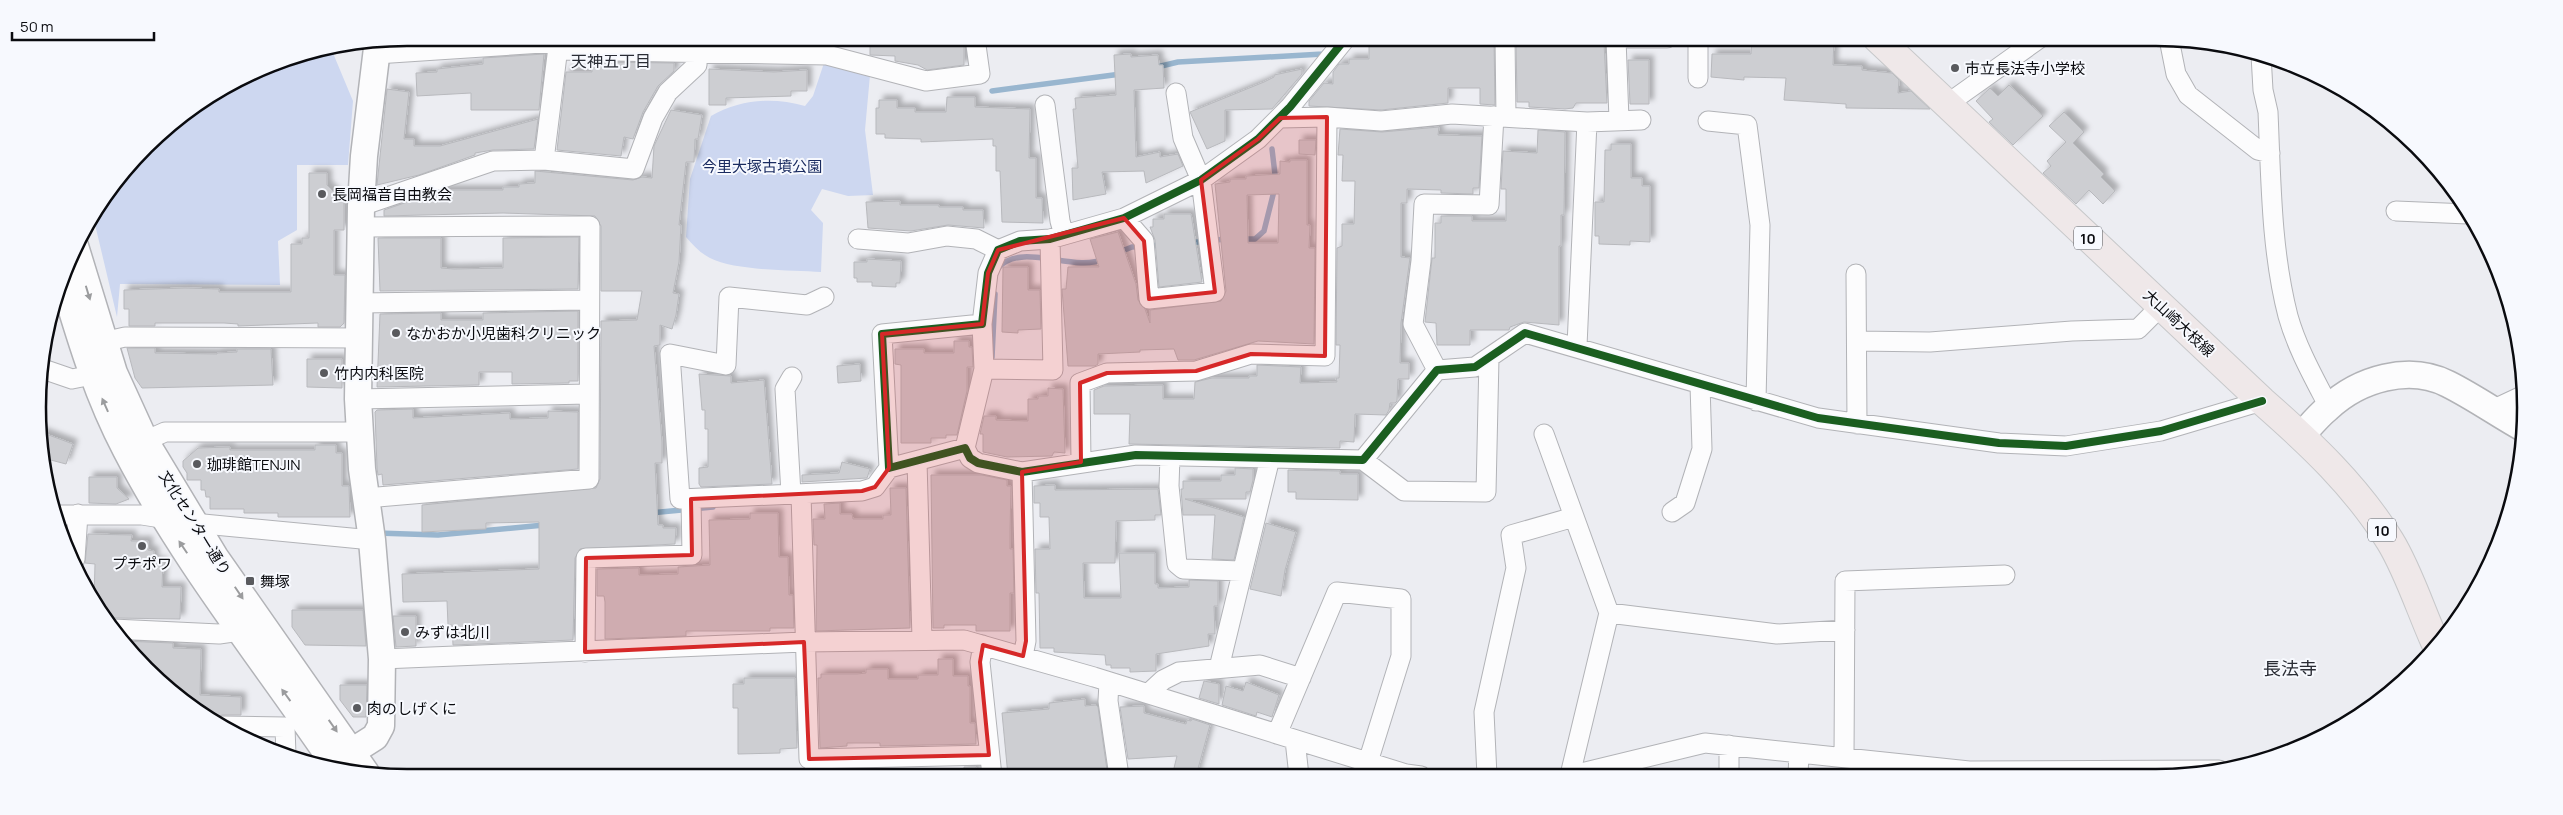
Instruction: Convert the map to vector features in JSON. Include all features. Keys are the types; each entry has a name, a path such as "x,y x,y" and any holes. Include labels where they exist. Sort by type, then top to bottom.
{"main road":[{"name":"大山崎大枝線","path":"1886,46 2301,436 2353,488 2391,542 2433,638"}],"street":[{"path":"392,47 422,46"},
{"path":"544,160 559,46"},
{"path":"361,217 493,161 544,160 634,169 653,118 668,92 698,65 698,46"},
{"path":"711,46 826,55 926,81 980,74 976,46"},
{"path":"1339,46 1280,118 1258,140 1201,180 1124,218 1057,237 1020,242 998,250 988,273 982,324 984,369 965,448 970,458 978,463 1022,472 1081,462 1136,456 1363,460 1404,491 1486,492 1489,358"},
{"path":"1437,370 1414,324 1421,261 1424,204 1489,205 1500,116 1504,46"},
{"path":"1616,46 1619,120"},
{"path":"1698,46 1698,78"},
{"path":"1946,104 2029,46"},
{"path":"2171,47 2176,74 2188,95 2258,150 2270,153"},
{"path":"341,762 375,737 381,726 382,659 372,540 359,432 358,400 358,338 364,156 377,48"},
{"path":"2261,62 2263,90 2268,112 2276,258 2288,318 2302,355 2329,407"},
{"path":"1124,218 1144,241 1148,299 1215,292 1201,180 1183,138 1176,92"},
{"path":"984,369 1053,370 1057,237 1060,221 1045,106"},
{"path":"1280,118 1327,117 1381,121 1452,114 1587,122 1641,120"},
{"path":"1081,462 1080,383 1107,373 1196,372 1251,354 1325,356 1327,117"},
{"path":"1708,121 1747,125 1760,225 1756,401"},
{"path":"1576,346 1587,122"},
{"path":"2396,211 2459,213"},
{"path":"361,217 590,226 589,479 366,498"},
{"path":"858,239 908,243 947,236 976,239 998,250"},
{"name":"文化センター通り","path":"79,259 114,373 145,441 193,524 341,762"},
{"path":"1856,274 1857,424"},
{"name":"文化センター通り","path":"66,289 92,375 125,449 164,519 240,631 296,725 341,762"},
{"path":"824,296 807,305 728,296 726,364 670,354 680,499 862,491 875,487 888,468 882,334 982,324"},
{"path":"359,303 589,300"},
{"path":"1856,341 1930,342 2072,330 2138,329 2161,306"},
{"path":"1363,460 1437,370 1475,367 1525,333 1576,346 1700,385 1818,418 1999,443 2066,446 2161,431 2262,401"},
{"path":"103,342 125,337 358,338"},
{"path":"48,371 72,379 92,375"},
{"path":"2301,436 2329,407 2352,392 2388,376 2412,373 2446,383 2516,424"},
{"path":"792,377 785,389 796,494 809,759 989,755"},
{"path":"1672,512 1686,503 1702,449 1700,385"},
{"path":"358,400 588,394"},
{"path":"2492,410 2517,398"},
{"path":"145,441 165,432 359,432"},
{"path":"1544,434 1609,613 1572,769"},
{"path":"888,468 965,448"},
{"path":"1170,456 1169,486 1177,564 1183,569 1241,571"},
{"path":"1219,668 1241,571 1270,458"},
{"path":"917,461 922,639"},
{"path":"1022,472 1026,641 1023,656"},
{"path":"585,652 586,558 692,555 691,499"},
{"path":"76,551 78,514"},
{"path":"63,515 142,515 193,524 372,540"},
{"path":"1487,769 1484,712 1516,568 1512,535 1574,517"},
{"path":"1844,757 1845,581 2005,575"},
{"path":"1277,734 1337,592 1400,599 1400,656 1368,762"},
{"path":"1609,613 1777,634 1845,630"},
{"path":"123,629 219,634 240,631"},
{"path":"382,659 804,642 922,639 964,640 1149,694 1391,769"},
{"path":"983,645 980,662 991,769"},
{"path":"1149,694 1162,680 1179,672 1260,664 1301,678"},
{"path":"1109,682 1108,701 1118,769"},
{"path":"238,726 296,725 288,749"},
{"path":"1295,740 1297,769"},
{"path":"1624,769 1641,767 1705,743 1844,757 1894,769"},
{"path":"1729,745 1729,769"},
{"path":"1798,769 1799,753"}],"highlighted area":[{"path":"1327,117 1325,356 1251,354 1196,371 1107,373 1080,383 1081,462 1022,472 1026,641 1023,656 983,645 980,662 989,755 809,759 804,642 585,652 586,558 692,555 691,499 862,491 875,487 889,468 882,334 982,324 988,273 998,250 1124,218 1144,241 1149,299 1215,292 1201,180 1258,139 1280,118"}],"green space":[{"path":"333,54 353,101 348,165 297,165 297,230 278,241 280,285 120,284 117,317 95,226 107,207 136,169 169,136 207,107 227,95 291,65"},
{"name":"今里大塚古墳公園","path":"824,63 870,75 865,130 873,195 848,196 822,189 811,210 823,223 821,272 748,268 721,262 706,256 686,237 690,179 711,116 734,106 757,101 781,101 805,106 813,96"}],"building":[{"path":"870,46 964,46 964,65 927,70 918,65 895,61 895,56 870,55"},
{"path":"1369,46 1494,46 1495,105 1480,104 1480,88 1448,88 1448,103 1381,110 1309,106 1309,101 1324,83 1333,84 1333,72 1339,64 1349,64 1349,59 1369,59"},
{"path":"1516,46 1604,46 1607,103 1576,103 1573,108 1565,109 1529,107 1529,102 1517,102"},
{"path":"1752,46 1834,46 1833,65 1862,66 1862,70 1892,73 1899,80 1898,93 1911,91 1930,109 1846,108 1846,104 1784,100 1786,78 1744,77 1744,80 1711,77 1712,54 1751,54"},
{"path":"544,54 539,110 471,110 471,93 417,96 416,73 437,72 437,69 483,64 483,58"},
{"path":"1131,54 1131,57 1158,55 1159,65 1163,65 1164,88 1134,90 1136,157 1160,152 1160,157 1178,154 1183,166 1146,183 1144,171 1102,172 1106,194 1073,200 1072,168 1078,168 1073,109 1076,109 1075,98 1116,95 1114,55"},
{"path":"1628,60 1649,60 1649,104 1630,104"},
{"path":"592,62 674,63 674,71 658,86 643,112 633,139 624,137 621,156 557,150 566,72 592,72"},
{"path":"709,69 774,72 807,70 807,91 791,91 791,96 726,98 726,105 709,105"},
{"path":"1302,69 1302,74 1272,109 1225,110 1225,141 1207,149 1190,112 1264,82 1274,77 1274,75"},
{"path":"2009,85 2043,116 2013,145 1989,122 1993,119 1976,101 1990,88 1998,96"},
{"path":"387,89 409,92 404,139 414,139 414,146 440,146 538,119 534,149 493,150 475,153 475,155 419,175 377,185"},
{"path":"947,97 975,97 975,107 1030,109 1029,158 1036,158 1036,198 1042,198 1043,223 1002,222 1000,171 996,171 996,146 993,146 993,139 921,142 921,139 885,138 885,134 876,134 876,108 879,108 879,100 897,100 897,108 915,108 915,112 946,112"},
{"path":"671,110 702,115 698,139 695,139 694,162 686,162 679,225 681,225 679,262 673,293 679,294 676,315 672,329 660,325 660,345 654,346 662,442 662,463 655,463 658,525 663,525 663,528 676,528 675,544 580,549 575,558 573,640 453,645 452,625 448,625 447,601 403,602 402,574 539,569 539,522 486,523 486,529 422,532 422,505 596,488 600,479 601,321 637,320 642,291 601,291 601,226 595,216 503,213 384,216 384,210 442,190 503,190 503,187 519,187 519,184 535,183 535,171 633,180 642,177 652,178 654,146"},
{"path":"2064,112 2084,132 2073,143 2104,174 2101,177 2115,191 2103,204 2089,190 2076,204 2043,173 2051,166 2047,161 2066,142 2049,126"},
{"path":"1439,127 1438,135 1482,136 1479,188 1473,188 1473,194 1441,193 1441,190 1407,189 1407,203 1401,203 1401,257 1410,258 1401,323 1400,363 1409,363 1409,379 1398,379 1397,401 1390,403 1386,415 1355,414 1354,442 1340,441 1340,448 1129,444 1130,414 1094,414 1094,390 1104,386 1163,385 1163,399 1194,399 1195,382 1212,378 1249,378 1249,376 1257,376 1257,365 1301,367 1300,383 1337,382 1336,378 1339,378 1340,345 1336,345 1337,248 1342,246 1342,224 1354,224 1355,181 1342,181 1343,155 1338,155 1340,129 1382,132"},
{"path":"1538,130 1565,132 1564,215 1561,215 1561,246 1559,246 1559,325 1524,322 1510,327 1509,330 1470,330 1470,345 1437,345 1436,323 1425,322 1432,258 1435,258 1435,223 1441,223 1441,216 1472,216 1472,221 1506,221 1506,189 1501,189 1503,151 1537,153"},
{"path":"1299,140 1316,140 1315,155 1299,154"},
{"path":"1611,144 1631,144 1631,178 1642,178 1642,186 1650,186 1650,242 1630,241 1630,245 1599,244 1599,236 1595,236 1595,202 1604,202 1605,150 1611,150"},
{"path":"1290,160 1307,160 1307,225 1310,225 1309,248 1315,248 1314,344 1258,341 1194,360 1178,360 1174,349 1140,350 1140,352 1098,354 1098,364 1095,366 1068,366 1062,289 1066,289 1068,267 1099,267 1090,239 1118,232 1136,284 1138,300 1145,309 1150,323 1150,310 1221,301 1226,291 1215,184 1230,182 1230,179 1246,179 1246,176 1280,174 1280,161 1290,162","holes":["1279,194 1278,243 1248,243 1247,195"]},
{"path":"309,173 327,173 327,185 344,202 344,230 334,230 334,275 345,275 344,323 340,327 318,327 318,323 238,326 238,324 224,323 155,323 155,326 129,326 129,309 124,309 124,290 185,288 219,289 219,292 291,292 291,244 302,244 302,238 309,238"},
{"path":"900,201 900,205 939,205 939,207 963,207 963,210 983,210 984,228 948,225 911,231 868,228 866,202"},
{"path":"1164,214 1191,214 1202,282 1159,287 1155,240 1150,227 1153,227 1153,219 1164,219"},
{"path":"579,237 578,289 380,291 378,238 441,238 441,268 454,269 503,268 503,238"},
{"path":"867,259 901,261 900,283 896,283 896,287 872,286 872,282 857,282 857,278 854,278 854,262 867,262"},
{"path":"1003,267 1028,267 1028,290 1040,290 1041,329 1018,330 1018,333 1002,332"},
{"path":"578,311 578,381 569,381 569,383 512,384 512,372 479,372 479,385 377,387 380,314 441,313 441,320 483,320 483,313"},
{"path":"954,341 969,341 969,347 972,347 973,367 967,367 967,391 957,435 946,435 946,438 931,438 931,443 901,443 901,365 895,364 895,349 924,349 924,353 954,353"},
{"path":"127,348 155,348 155,353 217,354 237,352 237,349 271,349 273,385 142,388 135,378"},
{"name":"竹内内科医院","path":"307,359 342,359 342,388 307,387"},
{"path":"860,364 861,381 838,383 837,366"},
{"path":"699,374 731,376 731,383 764,380 772,484 701,487 699,484 699,468 708,467 708,429 705,429 705,410 702,410"},
{"path":"1048,388 1063,389 1065,453 1054,452 1052,456 1007,457 983,452 983,434 980,434 984,416 996,416 996,420 1028,421 1028,399 1048,396"},
{"path":"413,409 413,418 510,413 510,419 548,418 548,411 578,412 578,469 383,485 382,474 378,475 377,468 375,412 377,410"},
{"path":"47,434 73,444 66,464 50,460"},
{"path":"315,445 336,445 336,453 342,453 342,486 349,486 350,517 278,517 278,513 244,513 244,509 210,509 210,497 206,497 205,490 201,490 201,480 187,480 187,473 183,467 183,461 198,448 230,447 230,450 315,450"},
{"path":"842,462 870,469 867,478 802,482 802,475 839,473"},
{"path":"1235,468 1253,469 1253,480 1250,492 1246,492 1246,499 1185,499 1244,517 1234,560 1212,559 1215,515 1183,515 1181,489 1183,489 1183,481 1221,481 1221,475 1235,475"},
{"path":"1288,470 1340,471 1340,474 1358,474 1358,500 1296,499 1296,492 1288,492"},
{"path":"931,475 982,475 1007,480 1007,486 1011,486 1010,549 1013,549 1014,593 1010,593 1010,631 976,631 976,625 944,625 944,628 933,628"},
{"path":"89,477 117,477 117,488 129,499 116,504 89,503"},
{"path":"1055,485 1055,490 1158,489 1161,515 1155,515 1155,520 1116,521 1115,563 1083,563 1084,598 1121,598 1119,553 1155,553 1155,584 1158,584 1158,588 1189,587 1189,580 1218,581 1218,606 1214,606 1215,634 1208,634 1209,646 1156,654 1156,671 1130,672 1130,668 1111,668 1111,665 1106,665 1105,655 1054,652 1054,648 1040,648 1039,593 1036,593 1035,549 1050,549 1049,517 1040,517 1040,503 1034,503 1034,486"},
{"path":"890,488 906,488 910,628 816,631 817,545 814,545 813,519 825,519 824,504 840,503 840,514 852,514 853,519 883,519 883,515 891,515"},
{"path":"750,513 778,513 779,557 788,557 789,595 793,595 794,628 770,628 770,631 686,631 686,636 605,639 605,602 604,596 597,596 597,569 639,568 639,575 678,574 678,567 710,565 709,520 750,519"},
{"path":"1266,523 1296,532 1285,570 1281,596 1250,589"},
{"path":"88,534 132,535 131,541 148,541 148,550 154,551 154,561 163,562 162,587 181,587 180,619 114,618 94,587 95,564 85,563"},
{"path":"292,610 363,610 366,646 305,645 292,627"},
{"name":"みずは北川","path":"393,616 416,616 416,646 396,647"},
{"path":"132,641 173,643 173,648 201,649 200,695 241,697 241,715 220,716 207,708 169,679"},
{"path":"938,659 953,659 953,676 968,676 968,686 970,686 970,723 975,723 976,744 880,746 880,743 847,743 847,746 820,748 818,678 821,678 821,674 857,674 866,673 866,669 888,669 888,679 918,679 918,675 938,675"},
{"path":"744,678 795,678 797,748 780,749 780,753 738,754 738,708 733,708 733,684 744,684"},
{"path":"1204,681 1219,684 1219,704 1199,698"},
{"path":"1246,682 1279,695 1272,717 1257,712 1256,716 1222,705 1226,686 1243,691"},
{"name":"肉のしげくに","path":"340,685 367,685 366,717 353,717 340,700"},
{"path":"1085,699 1085,706 1096,705 1098,707 1107,769 1007,769 1002,713 1049,709 1049,703"},
{"path":"1144,706 1144,713 1186,724 1187,720 1191,721 1192,719 1210,725 1198,769 1174,769 1177,756 1128,759 1120,707"},
{"path":"964,767 976,767 976,769 964,769"}],"waterway":[{"path":"1157,67 1178,62 1323,54 1326,51"},
{"path":"992,91 1121,74"},
{"path":"1241,239 1255,239 1264,231 1276,183 1272,149"},
{"path":"1188,243 1226,239"},
{"path":"1117,253 1132,247 1162,245"},
{"path":"998,268 1008,260 1020,257 1078,263 1104,259"},
{"path":"992,357 995,294"},
{"path":"650,513 713,507"},
{"path":"377,533 438,535 544,525"}],"cycle path":[{"path":"1340,46 1290,107 1258,139 1201,180 1124,218 1050,239 1020,241 998,250 988,273 982,324 882,334 889,468 965,448 970,458 978,463 1022,472 1136,455 1363,460 1437,370 1475,367 1525,333 1818,418 1999,443 2066,446 2161,431 2262,401"}],"place":[{"name":"市立長法寺小学校","path":"1955,68"},
{"name":"長岡福音自由教会","path":"322,194"},
{"name":"なかおか小児歯科クリニック","path":"396,333"},
{"name":"竹内内科医院","path":"324,373"},
{"name":"珈琲館TENJIN","path":"197,464"},
{"name":"プチポワ","path":"142,546"},
{"name":"舞塚","path":"250,581"},
{"name":"みずは北川","path":"405,632"},
{"name":"肉のしげくに","path":"357,708"}],"district":[{"name":"天神五丁目","path":"611,61"},
{"name":"長法寺","path":"2290,668"}]}
